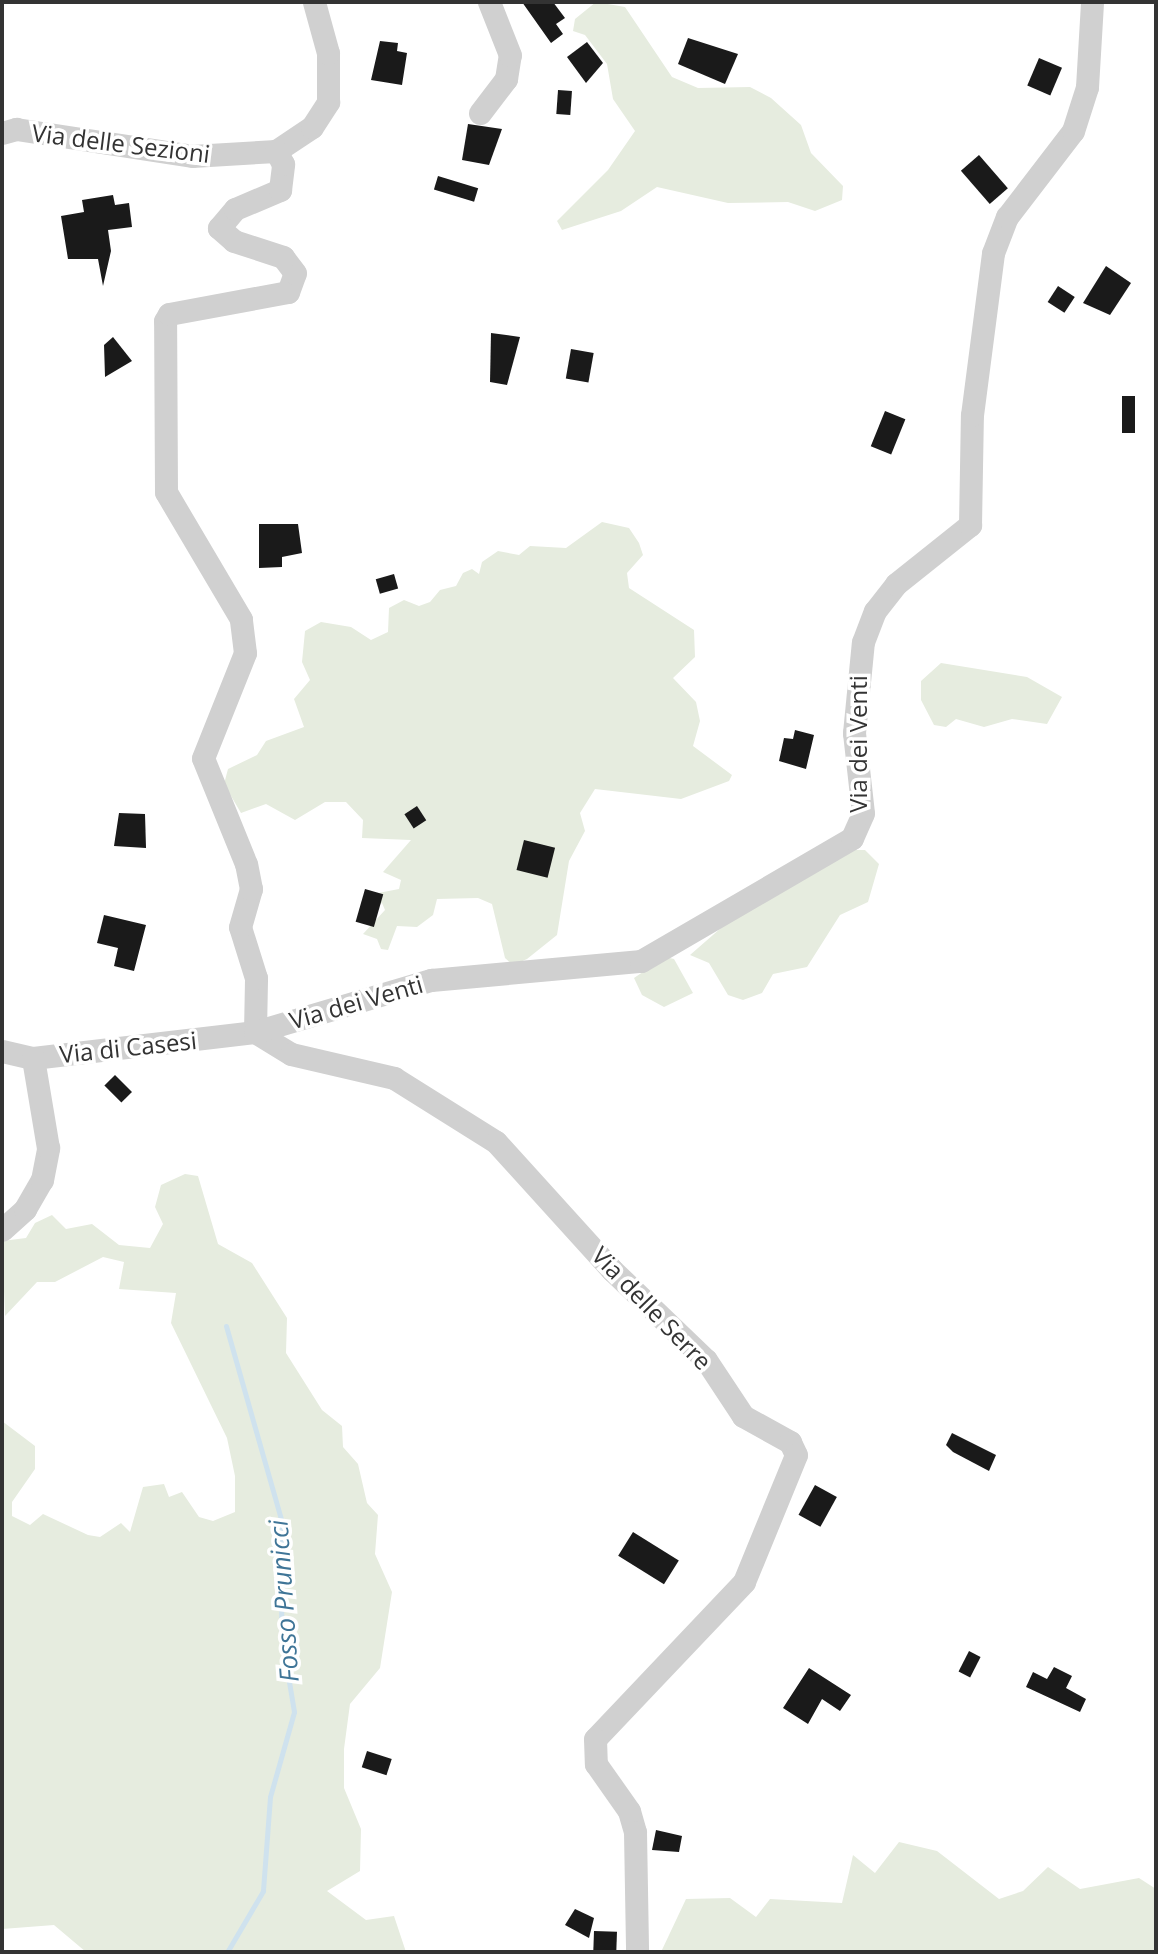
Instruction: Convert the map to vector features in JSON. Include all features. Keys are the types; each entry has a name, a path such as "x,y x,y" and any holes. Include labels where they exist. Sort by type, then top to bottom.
{"street":[{"path":"255,1032 256,978 240,927 248,876 203,758 245,653 241,619 166,492 165,321 169,314 288,292 295,274 283,257 234,241 219,228 234,209 280,190 276,151 312,127 328,102 328,53 314,2"},
{"path":"480,113 506,79 510,55 489,2"},
{"name":"Via dei Venti","path":"255,1032 431,980 641,961 852,838 863,813 854,733 863,642 875,611 897,584 970,525 972,415 993,253 1007,217 1073,131 1087,87 1092,2"},
{"name":"Via delle Sezioni","path":"2,133 16,129 192,156 276,151"},
{"name":"Via di Casesi","path":"2,1051 33,1058 255,1032"},
{"name":"Via delle Serre","path":"255,1032 291,1054 394,1078 496,1142 612,1270 706,1360 743,1416 790,1442 796,1455 744,1582 595,1738 596,1764 629,1811 635,1832 637,1952"},
{"path":"2,1230 25,1209 42,1180 48,1148 33,1058"}],"shaded area":[{"path":"596,2 625,7 672,77 698,88 750,87 771,98 801,125 811,153 843,186 842,200 815,211 788,202 728,203 657,187 621,211 562,230 557,221 608,170 635,131 613,99 607,64 585,35 573,31 575,19"},
{"path":"602,522 629,528 639,543 643,555 627,573 629,588 694,630 695,657 673,678 696,702 700,721 693,746 732,775 729,781 681,799 595,789 580,813 585,831 569,861 557,935 527,959 513,965 505,958 492,904 478,898 437,899 433,915 417,927 397,926 388,950 381,949 377,939 363,934 385,910 382,903 374,907 373,894 399,889 401,880 383,872 411,840 362,838 363,820 346,802 325,802 295,820 266,804 241,813 224,784 228,769 257,755 266,741 304,727 294,699 310,680 302,662 305,631 321,622 351,627 371,640 388,632 389,608 404,600 419,606 430,602 440,590 456,586 463,573 472,569 479,574 482,562 498,551 519,555 530,546 566,548"},
{"path":"941,663 1027,677 1062,697 1047,724 1012,719 984,727 956,719 946,727 934,725 921,700 921,681"},
{"path":"854,850 865,850 879,864 868,902 840,915 807,967 773,974 762,993 743,1000 728,995 709,963 690,955 729,921"},
{"path":"665,957 674,959 693,993 664,1007 642,995 634,978"},
{"path":"185,1174 198,1176 218,1244 252,1263 287,1318 286,1353 322,1410 342,1426 343,1447 358,1464 367,1503 378,1515 375,1554 392,1592 380,1668 350,1704 344,1749 344,1788 361,1829 360,1871 327,1891 366,1920 394,1916 406,1952 86,1952 54,1925 2,1929 2,1421 35,1446 35,1469 12,1502 12,1516 30,1525 43,1514 88,1535 100,1537 121,1523 130,1532 143,1487 164,1484 169,1497 182,1492 199,1517 213,1521 235,1512 235,1476 227,1438 171,1323 176,1293 119,1289 124,1262 103,1257 55,1282 37,1282 5,1316 2,1241 26,1238 35,1223 52,1215 66,1229 92,1224 119,1245 150,1248 163,1224 155,1207 161,1185"},
{"path":"899,1842 937,1851 999,1899 1023,1891 1048,1867 1080,1889 1139,1878 1156,1889 1156,1952 661,1952 686,1899 730,1898 756,1917 770,1899 842,1903 853,1855 875,1873"}],"building":[{"path":"522,2 553,2 565,18 556,24 563,34 551,43"},
{"path":"688,38 738,54 725,84 678,64"},
{"path":"380,41 398,43 397,51 407,53 402,85 371,80"},
{"path":"587,42 603,63 586,83 567,57"},
{"path":"1039,58 1062,68 1050,95 1027,86"},
{"path":"558,90 572,91 570,115 556,114"},
{"path":"468,124 502,129 489,165 462,160"},
{"path":"979,155 1008,188 990,204 961,171"},
{"path":"438,176 478,188 474,202 434,189"},
{"path":"113,195 115,205 129,203 132,227 108,230 111,251 103,286 98,259 68,259 61,216 84,212 82,200"},
{"path":"1106,266 1131,283 1110,315 1083,303"},
{"path":"1058,286 1075,297 1064,313 1048,302"},
{"path":"491,333 520,337 507,385 490,382"},
{"path":"113,337 132,361 105,377 104,345"},
{"path":"571,349 594,353 588,383 566,379"},
{"path":"1122,396 1135,396 1135,433 1122,433"},
{"path":"885,411 905,419 891,454 871,446"},
{"path":"259,524 298,524 302,553 282,557 282,567 259,568"},
{"path":"394,574 398,588 380,594 376,579"},
{"path":"795,730 814,735 806,769 779,761 784,738 793,739"},
{"path":"417,806 426,820 414,828 404,814"},
{"path":"119,813 145,814 146,848 114,846"},
{"path":"524,840 555,848 548,878 517,870"},
{"path":"365,889 383,894 374,927 356,922"},
{"path":"104,915 146,925 134,971 114,966 118,948 97,943"},
{"path":"115,1075 132,1092 121,1103 104,1086"},
{"path":"952,1433 996,1455 989,1471 953,1452 946,1445"},
{"path":"815,1485 837,1497 820,1527 799,1515"},
{"path":"633,1532 679,1561 664,1584 618,1556"},
{"path":"969,1651 981,1657 970,1677 959,1671"},
{"path":"1054,1667 1072,1676 1066,1688 1086,1699 1080,1712 1026,1687 1033,1672 1047,1679"},
{"path":"809,1668 851,1695 840,1711 822,1699 808,1724 783,1708"},
{"path":"367,1751 392,1759 386,1775 362,1767"},
{"path":"656,1830 682,1836 679,1852 652,1850"},
{"path":"575,1909 594,1918 589,1938 565,1925"},
{"path":"594,1931 617,1932 616,1952 593,1952"}],"waterway":[{"name":"Fosso Prunicci","path":"226,1326 282,1523 281,1634 294,1712 270,1797 263,1891 227,1952"}]}
